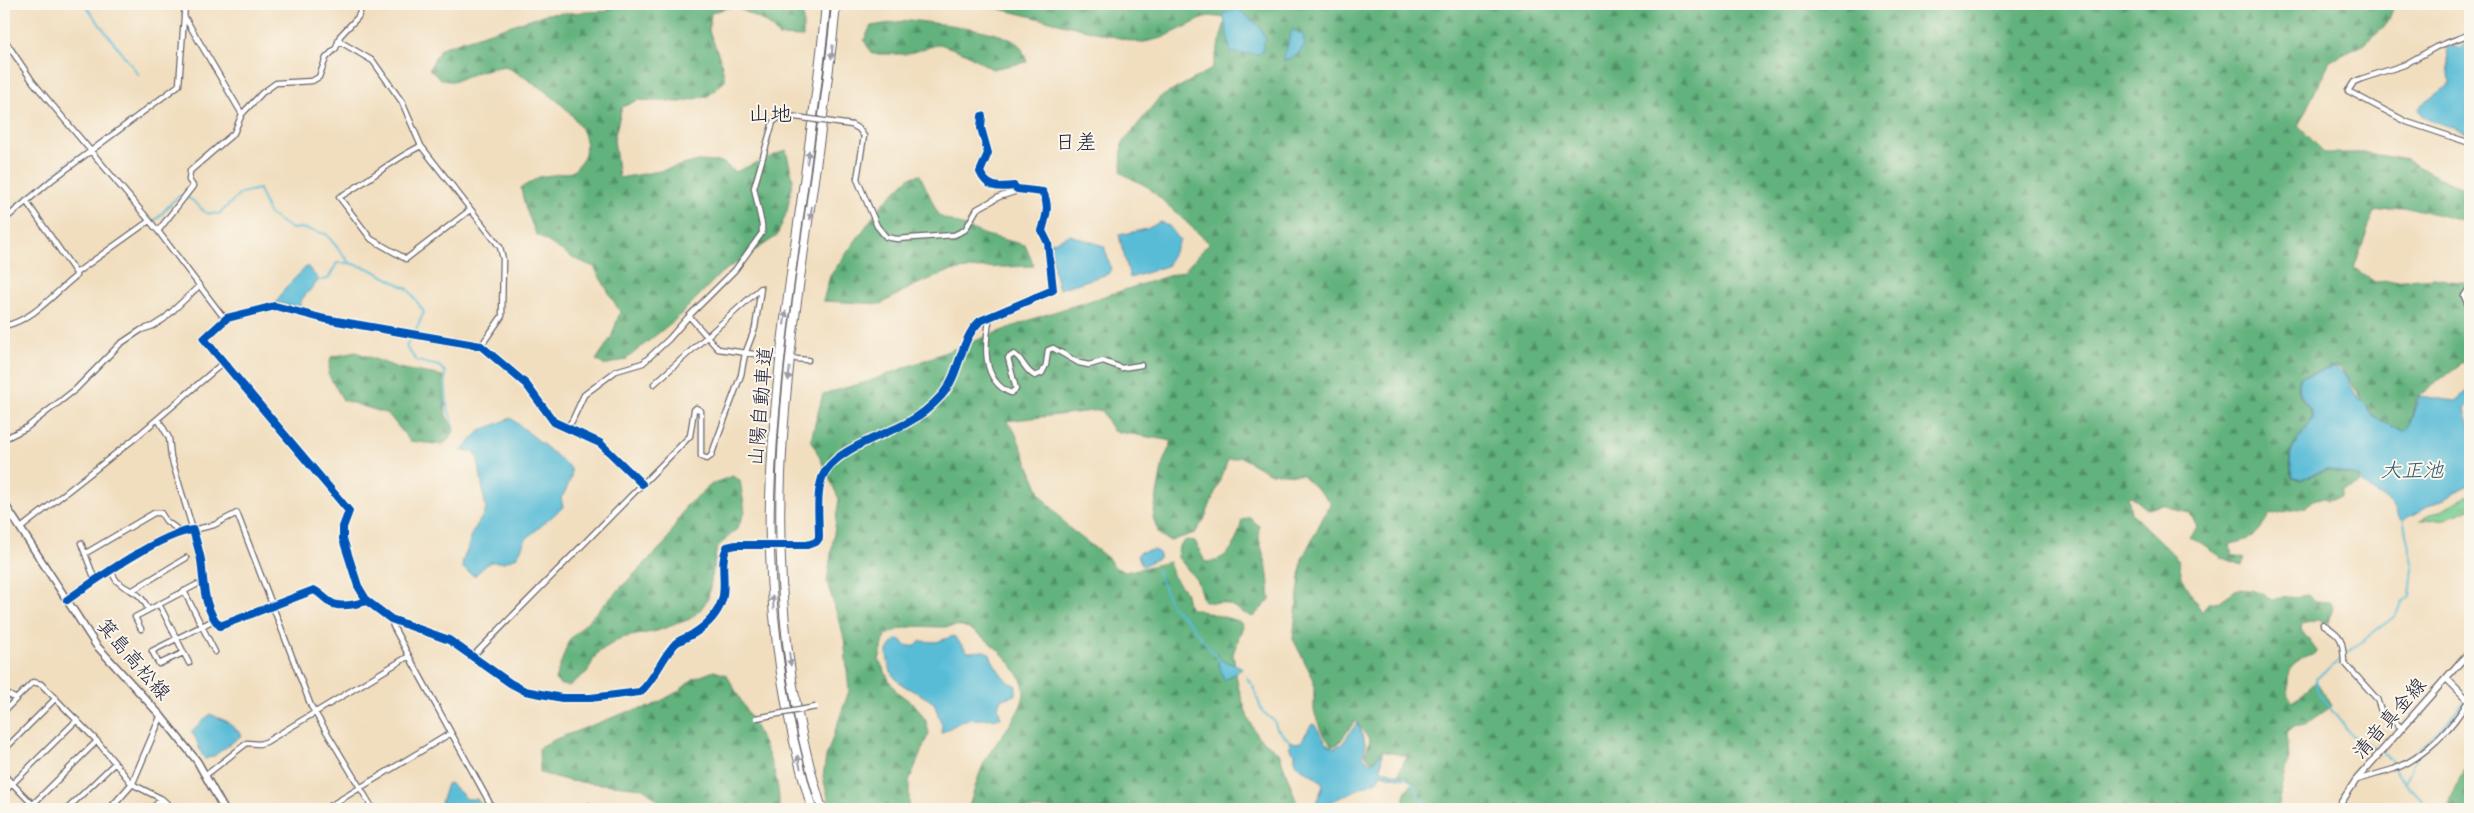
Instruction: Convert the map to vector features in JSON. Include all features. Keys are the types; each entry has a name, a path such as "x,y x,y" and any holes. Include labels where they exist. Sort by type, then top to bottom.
{"highway":[{"name":"山陽自動車道","path":"812,809 791,726 775,632 771,590 770,476 783,334 818,86 826,4"},
{"name":"山陽自動車道","path":"822,809 801,723 786,631 780,536 781,473 794,334 829,88 836,4"}],"main road":[{"name":"箕島高松線","path":"4,503 108,660 161,716 206,775 224,809"},
{"name":"清音真金線","path":"2337,809 2356,780 2470,651"},
{"path":"2446,678 2470,700"},
{"path":"110,809 132,784 161,716"}],"street":[{"path":"4,220 26,201 179,85 185,4"},
{"path":"158,230 193,186 189,180 190,171 234,133 242,114 250,104 276,84 316,80 326,58 340,41 340,36 358,17 363,4"},
{"path":"184,16 242,114"},
{"path":"2470,34 2436,47 2404,65 2354,82 2348,91 2407,122 2470,143"},
{"path":"4,39 33,82 149,222 158,230 199,286 221,314 227,318"},
{"path":"340,41 373,61 402,102 421,146 500,247 502,259 502,316 481,346"},
{"path":"567,427 572,421 584,395 616,372 643,363 669,340 689,316 735,270 762,233 754,188 773,122 780,117 789,116 852,125 859,129 864,136 857,179 859,187 877,226 886,237 897,240 954,235 965,230 978,209 1017,189"},
{"path":"642,484 600,443 554,422 526,384 481,346 326,319 276,306 227,318 204,339 349,511 343,527 343,539 358,586 367,601 392,619 449,640 510,683 525,691 562,698 590,698 640,692 646,687 675,644 706,625 714,617 724,590 723,557 727,547 812,544 819,538 820,487 825,471 830,464 863,444 907,424 933,405 953,380 973,328 990,316 1053,290 1048,243 1042,231 1048,211 1047,201 1043,192 1017,189 1014,186 1004,188 992,186 984,182 980,172 988,153 981,128 982,116"},
{"path":"421,146 396,158 362,186 339,197 371,239 406,259 470,210"},
{"path":"26,201 76,273"},
{"path":"4,326 30,316 76,276 76,273 149,222"},
{"path":"4,439 26,428 76,389 120,344 141,330 153,326 164,319 199,286"},
{"path":"2470,287 2464,296 2470,306"},
{"path":"474,656 690,436 694,410 696,408 700,411 701,456 707,458 711,456 741,375 745,354 755,328 761,288 654,384"},
{"path":"689,316 718,349 775,357"},
{"path":"990,316 985,346 986,358 993,377 1011,393 1016,389 1008,358 1014,354 1021,359 1029,373 1035,376 1042,373 1046,365 1048,350 1053,348 1080,363 1089,364 1103,361 1122,368 1141,366"},
{"path":"796,359 808,360"},
{"path":"21,528 158,420 224,362"},
{"path":"158,420 169,438 171,458 200,559 202,582 214,620 220,626 314,590 323,594 334,604 346,605 367,601"},
{"path":"86,553 154,513 161,513 166,521 180,531"},
{"path":"67,600 95,580 180,531 214,525 237,513 314,711 373,809"},
{"path":"81,543 95,580"},
{"path":"134,590 186,558"},
{"path":"111,571 118,583 134,590 144,600 148,609"},
{"path":"140,629 135,616 196,585"},
{"path":"184,591 215,652"},
{"path":"159,604 189,662"},
{"path":"392,619 393,626 493,809"},
{"path":"183,653 159,664 152,651 214,620"},
{"path":"2323,624 2337,633 2344,645 2344,662 2377,699 2381,711 2402,728"},
{"path":"206,775 244,745 266,742 314,711 409,656"},
{"path":"4,711 33,682 41,684 98,741 132,784 162,799 173,809"},
{"path":"4,692 16,699"},
{"path":"4,750 56,698"},
{"path":"2356,780 2394,769 2416,756 2439,736 2470,700"},
{"path":"756,718 816,707"},
{"path":"4,792 77,720"},
{"path":"325,809 360,786 451,733"},
{"path":"28,809 98,741"},
{"path":"67,809 115,763"},
{"path":"4,775 37,809"},
{"path":"152,809 162,799"},
{"path":"583,809 589,806"}],"green space":[{"path":"608,4 802,4 803,37 779,36 767,23 734,6 711,13 709,31 721,61 725,81 708,96 680,102 638,100 622,107 614,139 619,178 660,171 698,161 722,162 735,172 786,150 793,180 787,211 777,236 721,273 676,319 625,360 604,365 596,360 611,338 620,312 594,267 573,258 536,234 525,207 521,188 539,177 572,172 584,157 585,143 581,128 572,115 559,102 505,66 481,71 452,81 442,79 429,69 441,48 546,14 609,11"},
{"path":"980,4 2395,4 2387,24 2361,46 2330,61 2298,126 2325,153 2368,153 2407,160 2439,178 2470,191 2470,223 2408,207 2374,211 2354,268 2375,282 2434,278 2470,284 2470,360 2463,362 2417,397 2408,429 2404,431 2383,422 2372,414 2359,398 2358,393 2341,368 2335,366 2301,377 2298,386 2300,394 2310,408 2312,418 2291,451 2290,467 2293,478 2300,480 2326,470 2358,477 2360,483 2343,491 2341,497 2327,500 2324,497 2313,500 2307,507 2269,515 2254,536 2244,541 2230,544 2232,555 2245,558 2242,565 2223,558 2190,536 2197,527 2190,513 2171,509 2164,505 2147,509 2131,496 2128,497 2131,513 2178,559 2183,581 2202,612 2208,603 2220,601 2237,589 2252,590 2273,599 2309,595 2314,601 2329,602 2333,607 2329,623 2318,620 2302,624 2301,630 2317,651 2316,654 2303,658 2294,664 2288,680 2289,695 2293,702 2316,681 2332,706 2305,725 2293,727 2287,732 2289,758 2277,809 1410,809 1404,806 1404,798 1405,792 1414,782 1398,774 1407,756 1382,751 1373,762 1365,755 1370,740 1355,721 1338,744 1332,746 1321,731 1314,711 1314,680 1293,639 1302,559 1331,502 1302,475 1269,473 1241,457 1228,460 1204,520 1195,533 1170,541 1159,534 1153,517 1163,462 1172,441 1113,431 1101,410 1006,421 1014,430 1041,495 1069,528 1109,559 1114,567 1125,572 1169,562 1174,577 1185,591 1189,608 1239,621 1243,626 1233,654 1238,686 1248,718 1257,736 1279,753 1299,809 968,809 983,765 1019,710 1024,693 1023,684 1011,663 991,644 970,629 962,626 920,626 900,629 885,636 879,660 897,692 916,706 926,721 929,733 909,781 909,809 831,809 823,777 826,757 849,691 844,637 827,582 839,499 811,439 823,394 870,381 1035,318 1184,271 1209,243 1148,187 1121,173 1122,144 1159,98 1212,69 1226,18 1208,16 1162,38 1140,43"},
{"path":"910,20 998,34 1019,45 1027,62 992,69 965,53 940,44 906,54 872,54 864,40 871,26"},
{"path":"920,175 939,216 986,235 1025,245 1034,266 950,271 913,286 881,304 823,301 830,276 883,203 910,177"},
{"path":"356,352 398,368 443,376 446,415 454,430 450,438 442,445 410,441 388,414 343,400 328,374 331,357"},
{"path":"732,476 740,480 745,512 737,529 717,547 708,599 700,610 690,619 657,631 621,638 597,653 587,672 569,686 561,685 555,680 569,640 666,542 686,506 712,484"},
{"path":"2470,495 2470,509 2445,519 2420,520"},
{"path":"1250,517 1259,526 1260,542 1268,572 1270,600 1253,617 1230,605 1203,600 1197,581 1177,556 1179,546 1186,540 1195,541 1205,562 1221,558 1235,543 1242,520"},
{"path":"714,671 727,675 762,740 775,775 779,809 667,809 644,788 570,781 540,773 539,748 556,739 627,712 650,707 679,691 693,679"},
{"path":"2470,761 2470,809 2448,809 2455,787"}],"water":[{"path":"1238,9 1259,26 1266,40 1263,43 1263,51 1259,54 1231,53 1223,14"},
{"path":"1294,30 1303,35 1305,45 1297,55 1283,61 1291,32"},
{"path":"2470,39 2470,134 2423,117 2419,109 2422,104 2450,84 2447,47 2455,46 2459,49"},
{"path":"1160,222 1169,226 1180,240 1167,266 1130,278 1119,235 1147,229"},
{"path":"1070,235 1104,246 1111,269 1108,274 1059,289 1054,271 1051,243"},
{"path":"307,266 319,280 302,299 299,307 276,303 285,288"},
{"name":"大正池","path":"2335,367 2344,373 2358,399 2366,404 2369,413 2382,422 2404,431 2408,429 2419,396 2455,401 2470,389 2470,402 2465,410 2470,426 2470,484 2404,520 2400,519 2391,504 2364,485 2358,476 2326,469 2301,479 2294,478 2290,458 2292,451 2294,445 2313,418 2301,395 2299,384 2301,377"},
{"path":"511,418 568,466 571,469 571,476 561,498 563,507 526,539 517,557 504,562 490,562 474,576 463,568 462,562 469,546 470,537 486,510 478,459 474,451 461,451 480,431"},
{"path":"1154,550 1159,553 1159,558 1142,566 1138,555 1140,552"},
{"path":"954,636 968,652 984,651 989,653 1003,676 1009,683 1016,685 1016,695 1001,699 998,707 1001,718 964,720 941,733 942,725 934,703 896,679 891,672 887,650 898,638 907,646 915,646 921,641 936,642"},
{"path":"1221,660 1242,669 1224,680 1218,662"},
{"path":"210,714 228,722 242,735 214,756 205,759 196,738 191,732"},
{"path":"1357,723 1366,744 1363,757 1372,763 1382,752 1381,769 1405,777 1404,779 1380,774 1378,780 1320,807 1317,801 1323,786 1320,781 1297,764 1295,753 1290,749 1289,740 1295,743 1301,742 1311,725 1314,724 1328,745 1334,748 1342,744"},
{"path":"450,783 467,799 477,799 485,809 439,809 447,784"}],"waterway":[{"path":"84,4 139,75"},
{"path":"4,215 79,155"},
{"path":"154,221 178,197 190,199 206,213 219,214 241,193 259,189 269,214 292,229 301,228 326,234 350,263 370,269 408,289 424,312 415,332"},
{"path":"321,280 328,279 337,263 349,263"},
{"path":"411,336 406,347 417,361 439,366 445,372 447,405 454,427"},
{"path":"2345,654 2395,616 2402,602 2410,597 2413,568 2403,518"},
{"path":"1157,570 1171,606 1188,621 1220,661"},
{"path":"2342,658 2316,679 2318,693 2352,736 2377,749"},
{"path":"1246,677 1253,686 1262,711 1274,721 1277,729 1290,741"},
{"path":"2414,754 2442,729 2464,701"},
{"path":"2384,754 2391,761 2397,774 2430,809"},
{"path":"2405,783 2415,760"},
{"path":"1403,777 1412,782 1418,796 1431,809"},
{"path":"1316,809 1322,804"}],"cycle path":[{"path":"67,600 147,548 164,539 193,530 201,560 207,603 210,612 220,626 314,590 330,602 338,605 367,601 391,619 449,640 510,683 525,691 562,698 590,698 640,692 650,682 666,655 676,643 702,628 717,611 723,594 723,567 727,547 736,545 807,545 816,542 819,538 818,508 820,485 828,468 836,459 859,445 907,423 934,403 948,386 968,338 980,321 1053,290 1048,243 1042,231 1047,207 1043,192 1017,189 1014,186 994,186 986,181 980,172 988,153 981,128 982,116"},
{"path":"367,601 358,586 343,539 343,527 349,511 204,339 227,318 275,306 325,319 481,346 526,384 554,422 600,443 642,484"}],"district":[{"name":"山地","path":"770,113"},
{"name":"日差","path":"1076,142"}]}
